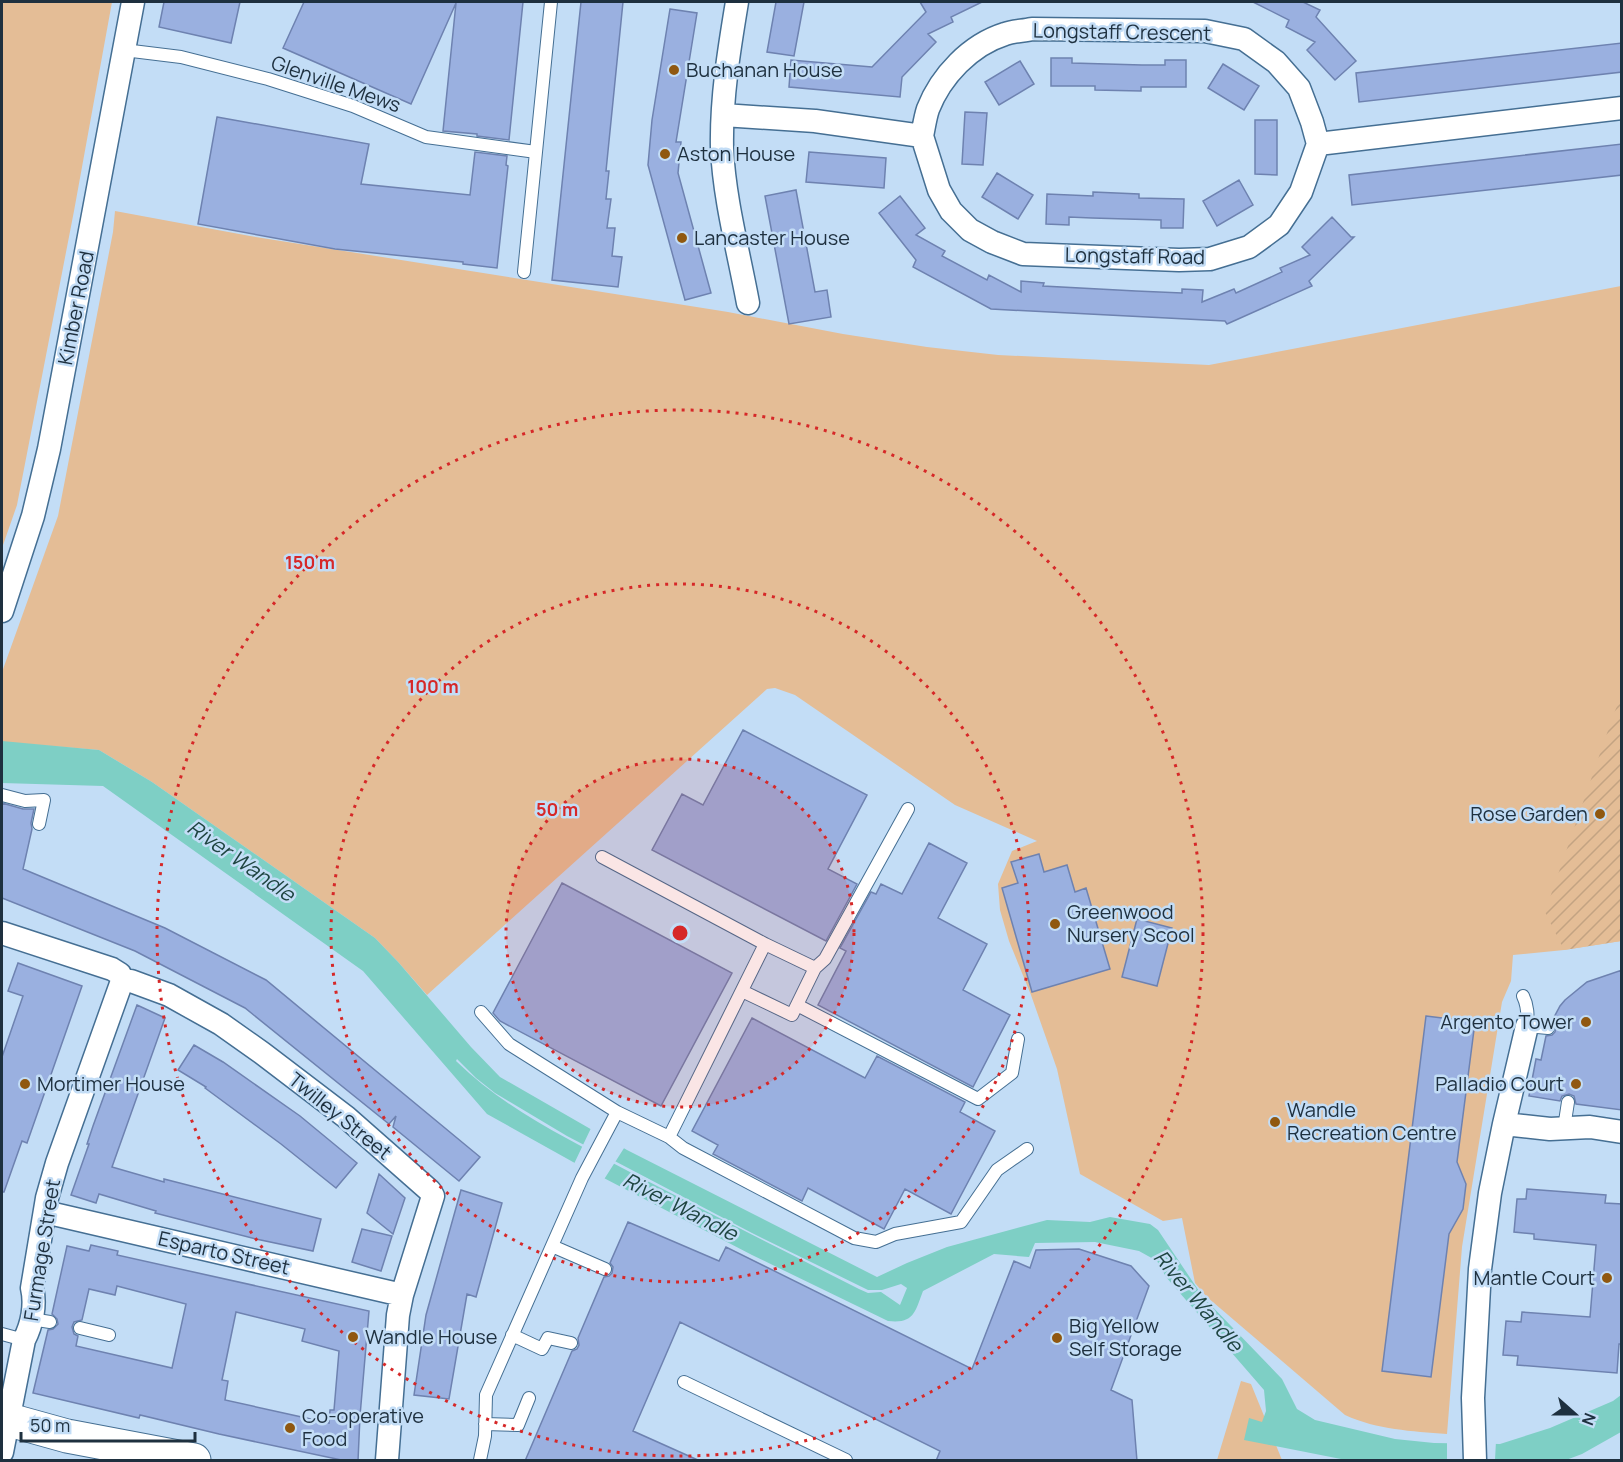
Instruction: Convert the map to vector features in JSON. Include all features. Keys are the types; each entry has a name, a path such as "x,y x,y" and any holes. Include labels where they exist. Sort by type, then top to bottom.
{"main road":[{"path":"5,1419 67,1436 193,1460"}],"street":[{"name":"Kimber Road","path":"2,611 33,516 49,449 133,2"},
{"path":"737,2 727,63 722,148 725,181 748,303"},
{"name":"Longstaff Crescent","path":"922,136 927,111 938,88 950,72 985,42 1006,33 1032,29 1205,31 1244,39 1276,62 1299,88 1318,144"},
{"path":"1318,144 1622,108"},
{"path":"723,115 815,121 922,136"},
{"name":"Longstaff Road","path":"922,136 939,190 951,211 970,230 992,242 1023,254 1179,260 1210,259 1249,247 1279,225 1301,192 1318,144"},
{"name":"Twilley Street","path":"2,933 112,969 120,974 122,981 131,981 169,995 221,1024 346,1117 430,1191 433,1196 432,1200 402,1295 398,1315 387,1461"},
{"name":"Furmage Street","path":"2,1452 5,1419 24,1340 29,1331 41,1320 32,1288 45,1212 57,1164 122,981"},
{"path":"1475,1461 1473,1398 1480,1269 1490,1193 1504,1124 1538,1027"},
{"path":"1504,1124 1550,1129 1590,1127 1622,1132"},
{"name":"Esparto Street","path":"45,1212 402,1295"}],"lane":[{"path":"524,272 551,2"},
{"name":"Glenville Mews","path":"124,50 181,57 268,80 352,105 426,137 536,152"},
{"path":"2,795 25,801 44,800 39,824"},
{"path":"742,991 792,1015 815,968 825,959 908,809"},
{"path":"602,857 765,944 815,968"},
{"path":"669,1137 765,944"},
{"path":"1522,996 1528,1012 1538,1027"},
{"path":"797,1005 978,1100 1012,1073 1018,1038"},
{"path":"481,1012 509,1044 617,1112 669,1137 691,1152 854,1238 876,1242 895,1234 962,1222 997,1170 1027,1149"},
{"path":"1564,1128 1568,1102"},
{"path":"480,1461 485,1436 486,1395 582,1178 617,1112"},
{"path":"552,1246 605,1269"},
{"path":"80,1328 109,1335"},
{"path":"2,1334 24,1340"},
{"path":"512,1335 542,1349 548,1338 571,1343"},
{"path":"684,1382 846,1461"},
{"path":"485,1424 518,1425 529,1398"}],"shaded area":[{"path":"2,2 112,2 17,505 2,548"},
{"path":"115,211 250,236 728,312 843,334 998,355 1209,365 1621,286 1621,941 1513,955 1511,981 1502,1002 1462,1247 1447,1434 1382,1427 1345,1415 1207,1297 1195,1283 1182,1218 1163,1221 1080,1174 1057,1069 1009,941 1000,910 998,884 1012,851 1037,841 955,805 795,695 775,688 767,689 427,995 375,938 152,782 99,750 2,742 2,672 58,516 113,232"},
{"name":"Rose Garden","path":"1621,696 1621,941 1564,950 1545,912"},
{"path":"1241,1381 1251,1384 1282,1460 1217,1460"}],"water":[{"name":"River Wandle","path":"2,741 99,750 152,782 375,938 500,1077 627,1150 877,1277 947,1247 1047,1220 1090,1222 1110,1217 1150,1224 1158,1230 1203,1297 1282,1379 1297,1409 1315,1420 1395,1439 1434,1443 1500,1444 1550,1428 1613,1401 1621,1395 1621,1432 1582,1454 1566,1460 1346,1460 1244,1440 1249,1418 1262,1422 1266,1411 1264,1390 1166,1277 1157,1261 1139,1251 1095,1242 1035,1243 1029,1257 994,1254 923,1291 915,1311 908,1318 903,1321 888,1321 752,1255 573,1162 487,1114 363,971 103,786 2,783","holes":["457,1059 495,1093 567,1136 752,1233 868,1290 882,1290 901,1284 907,1288 900,1305 881,1292 868,1293 859,1289 560,1135 495,1094 475,1078 456,1061"]}],"pier":[{"path":"592,1126 626,1145 603,1181 573,1166"},
{"path":"1447,1440 1496,1441 1495,1460 1447,1460"}],"building":[{"path":"164,2 240,2 231,43 159,27"},
{"path":"304,2 523,2 509,140 443,131 456,3 411,104 283,48"},
{"path":"581,2 623,2 606,171 609,171 606,199 611,199 607,228 615,228 612,256 622,257 618,287 552,280"},
{"path":"776,2 804,2 794,56 767,52"},
{"path":"920,2 982,2 951,17 953,22 928,34 936,42 902,77 900,97 789,87 791,60 872,67 926,12"},
{"path":"1253,2 1303,2 1320,10 1316,17 1356,61 1335,80 1307,50 1315,42 1286,27 1289,20"},
{"path":"670,9 697,13 676,142 681,142 678,173 711,293 685,300 648,165 652,120"},
{"path":"1622,43 1622,72 1359,102 1356,73"},
{"path":"1051,58 1072,58 1072,63 1142,65 1165,65 1165,60 1186,60 1186,87 1141,87 1141,91 1095,90 1095,86 1051,86"},
{"path":"1020,61 1034,84 999,105 985,82"},
{"path":"1223,64 1259,86 1244,110 1208,88"},
{"path":"965,112 987,113 983,165 962,164"},
{"path":"217,117 369,144 361,184 470,195 475,152 507,156 506,165 508,166 497,268 463,264 463,262 335,249 198,224"},
{"path":"1255,120 1277,120 1277,175 1255,174"},
{"path":"1622,144 1622,175 1352,205 1349,175"},
{"path":"809,152 886,158 884,188 806,182"},
{"path":"997,173 1033,195 1018,219 982,197"},
{"path":"1239,180 1253,205 1217,226 1203,201"},
{"path":"796,190 815,292 827,290 831,317 789,324 765,196"},
{"path":"1093,192 1139,194 1139,198 1184,199 1183,228 1161,228 1161,220 1069,217 1069,225 1046,224 1047,194 1093,196"},
{"path":"900,196 925,228 916,235 945,251 942,256 987,280 989,275 1021,292 1021,281 1044,283 1043,286 1136,291 1182,293 1182,289 1203,290 1202,302 1234,289 1236,293 1282,272 1280,268 1310,255 1302,247 1332,217 1351,237 1354,237 1309,281 1312,286 1227,324 1225,321 991,309 913,267 916,260 879,213"},
{"path":"743,730 867,795 828,869 857,884 826,941 652,850 682,794 703,805"},
{"path":"2,803 23,809 34,809 23,869 165,928 266,980 480,1157 459,1181 393,1127 396,1116 389,1124 245,1008 135,951 2,898"},
{"path":"929,843 967,863 938,918 987,944 963,990 1010,1015 973,1087 818,1005 846,951 840,948 871,892 876,894 881,884 902,894"},
{"name":"Greenwood Nursery Scool","path":"1039,854 1044,872 1067,865 1075,892 1086,888 1110,969 1032,992 1002,888 1018,883 1011,862"},
{"path":"562,883 732,973 661,1106 500,1021 493,1013"},
{"name":"Greenwood Nursery Scool","path":"1137,919 1172,928 1157,986 1122,977"},
{"name":"Mortimer House","path":"18,963 82,986 27,1143 22,1141 4,1192 2,1192 2,1057 23,996 8,991"},
{"name":"Argento Tower","path":"1622,970 1622,1110 1576,1104 1574,1096 1569,1094 1562,1096 1560,1101 1529,1096 1536,1059 1541,1060 1546,1036 1555,1032 1556,1025 1552,1021 1560,1006 1587,982"},
{"path":"137,1005 165,1018 112,1167 164,1182 164,1179 321,1219 313,1251 155,1213 156,1211 99,1194 96,1203 71,1195 93,1126"},
{"name":"Wandle Recreation Centre","path":"1426,1016 1475,1022 1457,1162 1466,1184 1463,1209 1449,1234 1431,1377 1382,1371"},
{"path":"752,1018 865,1078 877,1056 965,1102 960,1112 995,1131 951,1214 905,1189 884,1229 808,1188 802,1201 713,1154 718,1145 692,1131"},
{"path":"194,1045 223,1062 300,1116 357,1163 336,1188 206,1087 178,1070"},
{"path":"379,1174 405,1198 393,1234 367,1213"},
{"name":"Mantle Court","path":"1527,1189 1606,1195 1605,1203 1622,1204 1622,1344 1619,1344 1617,1373 1517,1365 1518,1356 1503,1355 1506,1321 1521,1322 1522,1312 1590,1317 1596,1245 1534,1239 1534,1234 1514,1232 1517,1199 1526,1199"},
{"path":"461,1190 502,1203 476,1297 467,1294 449,1399 414,1395 426,1315"},
{"path":"628,1222 719,1261 726,1247 972,1369 1014,1261 1030,1268 1036,1250 1079,1249 1131,1266 1149,1286 1111,1390 1132,1400 1137,1461 936,1461 940,1451 680,1322 633,1431 700,1461 525,1461 572,1351 579,1345 578,1338 604,1277 612,1273 613,1267 610,1263"},
{"path":"362,1229 392,1236 381,1271 352,1262"},
{"path":"91,1245 118,1251 117,1255 369,1311 358,1461 346,1461 140,1415 139,1418 33,1393 48,1330 58,1324 52,1314 67,1246 89,1251","holes":["117,1286 186,1304 172,1368 76,1346 78,1336 74,1334 72,1327 74,1322 82,1320 89,1289 115,1295","236,1312 305,1329 302,1341 339,1351 334,1410 330,1410 329,1423 225,1400 228,1381 222,1380"]}],"place":[{"name":"Buchanan House","path":"674,70"},
{"name":"Aston House","path":"665,154"},
{"name":"Lancaster House","path":"682,238"},
{"name":"Rose Garden","path":"1600,814"},
{"name":"Greenwood Nursery Scool","path":"1055,924"},
{"name":"Argento Tower","path":"1586,1022"},
{"name":"Mortimer House","path":"25,1084"},
{"name":"Palladio Court","path":"1576,1084"},
{"name":"Wandle Recreation Centre","path":"1275,1122"},
{"name":"Mantle Court","path":"1607,1278"},
{"name":"Wandle House","path":"353,1337"},
{"name":"Big Yellow Self Storage","path":"1057,1338"},
{"name":"Co-operative Food","path":"290,1428"}]}
